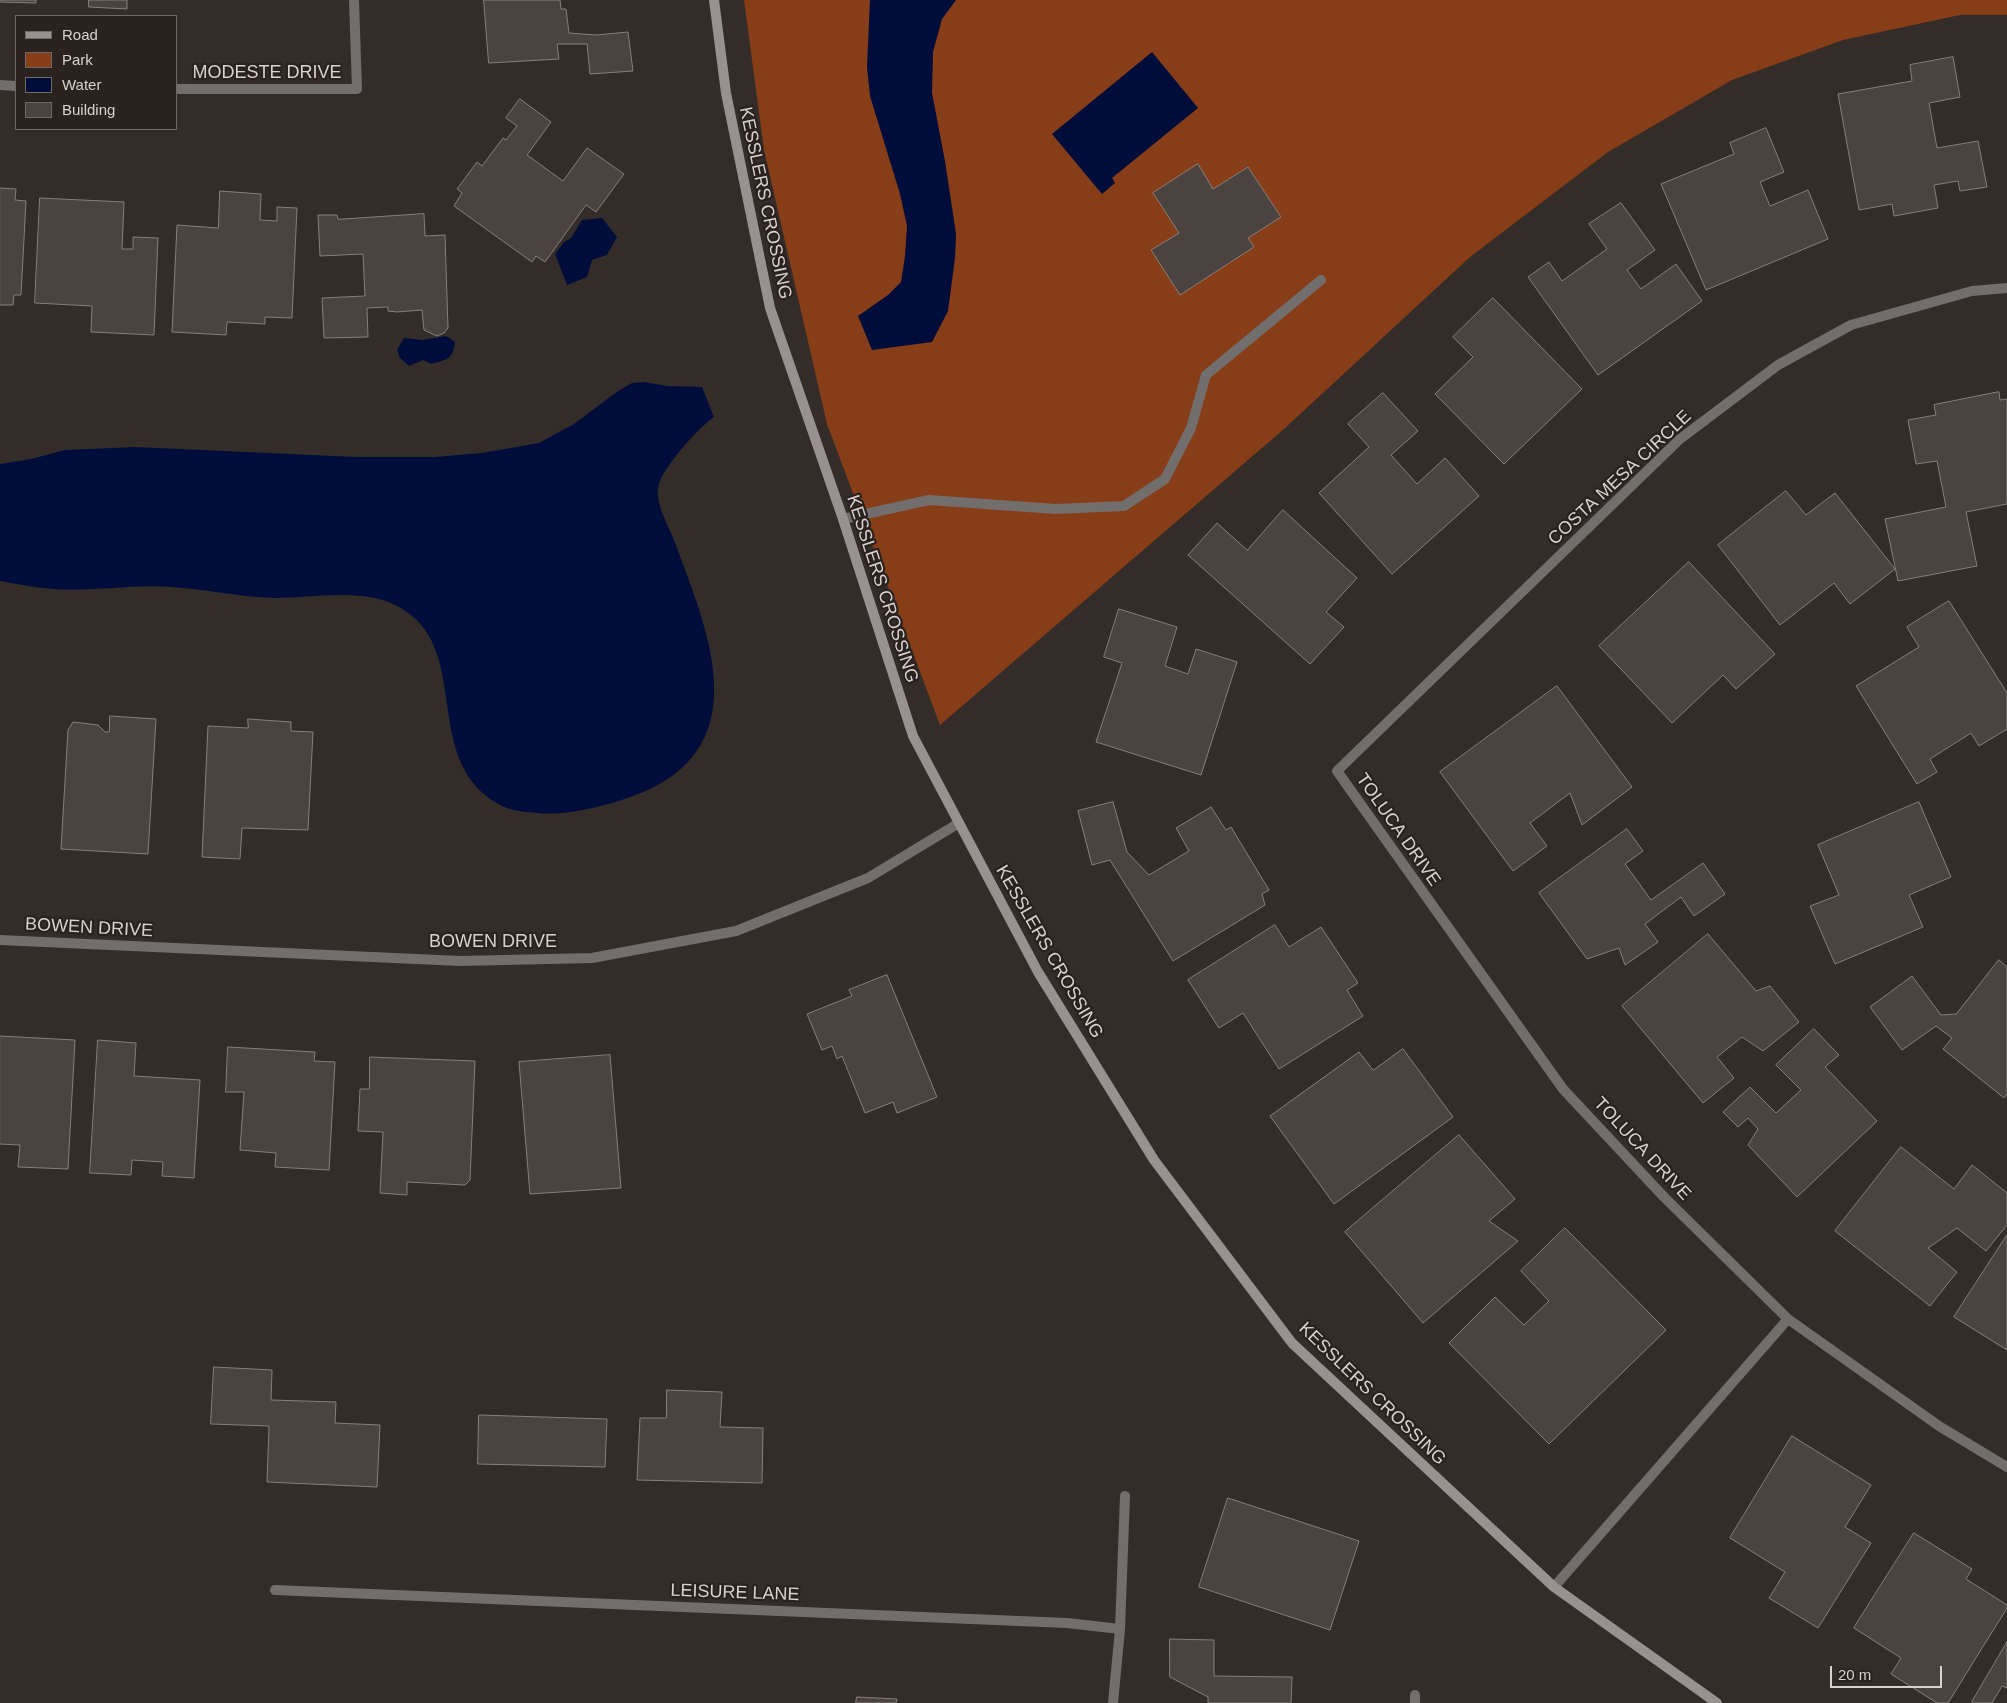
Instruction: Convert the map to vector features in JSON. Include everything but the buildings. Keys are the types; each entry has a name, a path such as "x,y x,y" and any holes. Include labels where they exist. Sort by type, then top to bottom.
{"street":[{"name":"MODESTE DRIVE","path":"178,89 357,89 354,0"},
{"name":"KESSLERS CROSSING","path":"714,0 726,92 770,308 843,519 913,736 1038,972 1154,1160 1292,1343 1554,1587 1717,1703"},
{"path":"0,85 15,86"},
{"path":"843,519 929,500 1056,509 1124,506 1164,479 1191,428 1206,375 1321,280"},
{"name":"COSTA MESA CIRCLE","path":"1337,771 1680,439 1778,365 1851,326 1972,291 2007,288"},
{"name":"TOLUCA DRIVE","path":"1337,771 1563,1089 1664,1197 1788,1319 1940,1426 2007,1467"},
{"name":"BOWEN DRIVE","path":"0,940 460,961 592,958 736,931 868,878 959,823"},
{"path":"1554,1587 1788,1319"},
{"path":"1112,1703 1120,1629 1125,1496"},
{"name":"LEISURE LANE","path":"275,1590 1058,1623 1120,1629"}],"green space":[{"path":"744,0 2007,0 2007,15 1960,15 1843,40 1732,80 1608,152 1470,257 1284,429 940,725 827,424 764,150"}],"water":[{"path":"870,0 956,0 942,19 933,52 932,93 956,234 948,311 932,342 872,350 858,316 888,295 901,282 907,226 900,194 870,96 867,67"},
{"path":"1152,52 1198,108 1112,178 1115,183 1102,194 1052,134"},
{"path":"602,218 617,237 607,255 592,260 587,277 567,285 555,254 564,242 571,238 582,220"},
{"path":"446,336 455,342 453,352 445,360 431,364 423,360 409,366 400,358 397,350 404,338 423,340"},
{"path":"645,382 667,386 702,387 714,417 690,439 673,460 660,480 658,488 661,508 686,571 707,639 713,673 713,706 705,736 687,763 656,786 615,802 566,813 524,812 502,806 476,786 461,762 452,733 442,674 434,647 420,623 395,605 381,600 351,595 274,598 156,586 69,590 34,587 0,581 0,464 31,459 65,450 135,447 356,457 435,457 482,453 539,443 574,424 618,391 632,383"}]}
